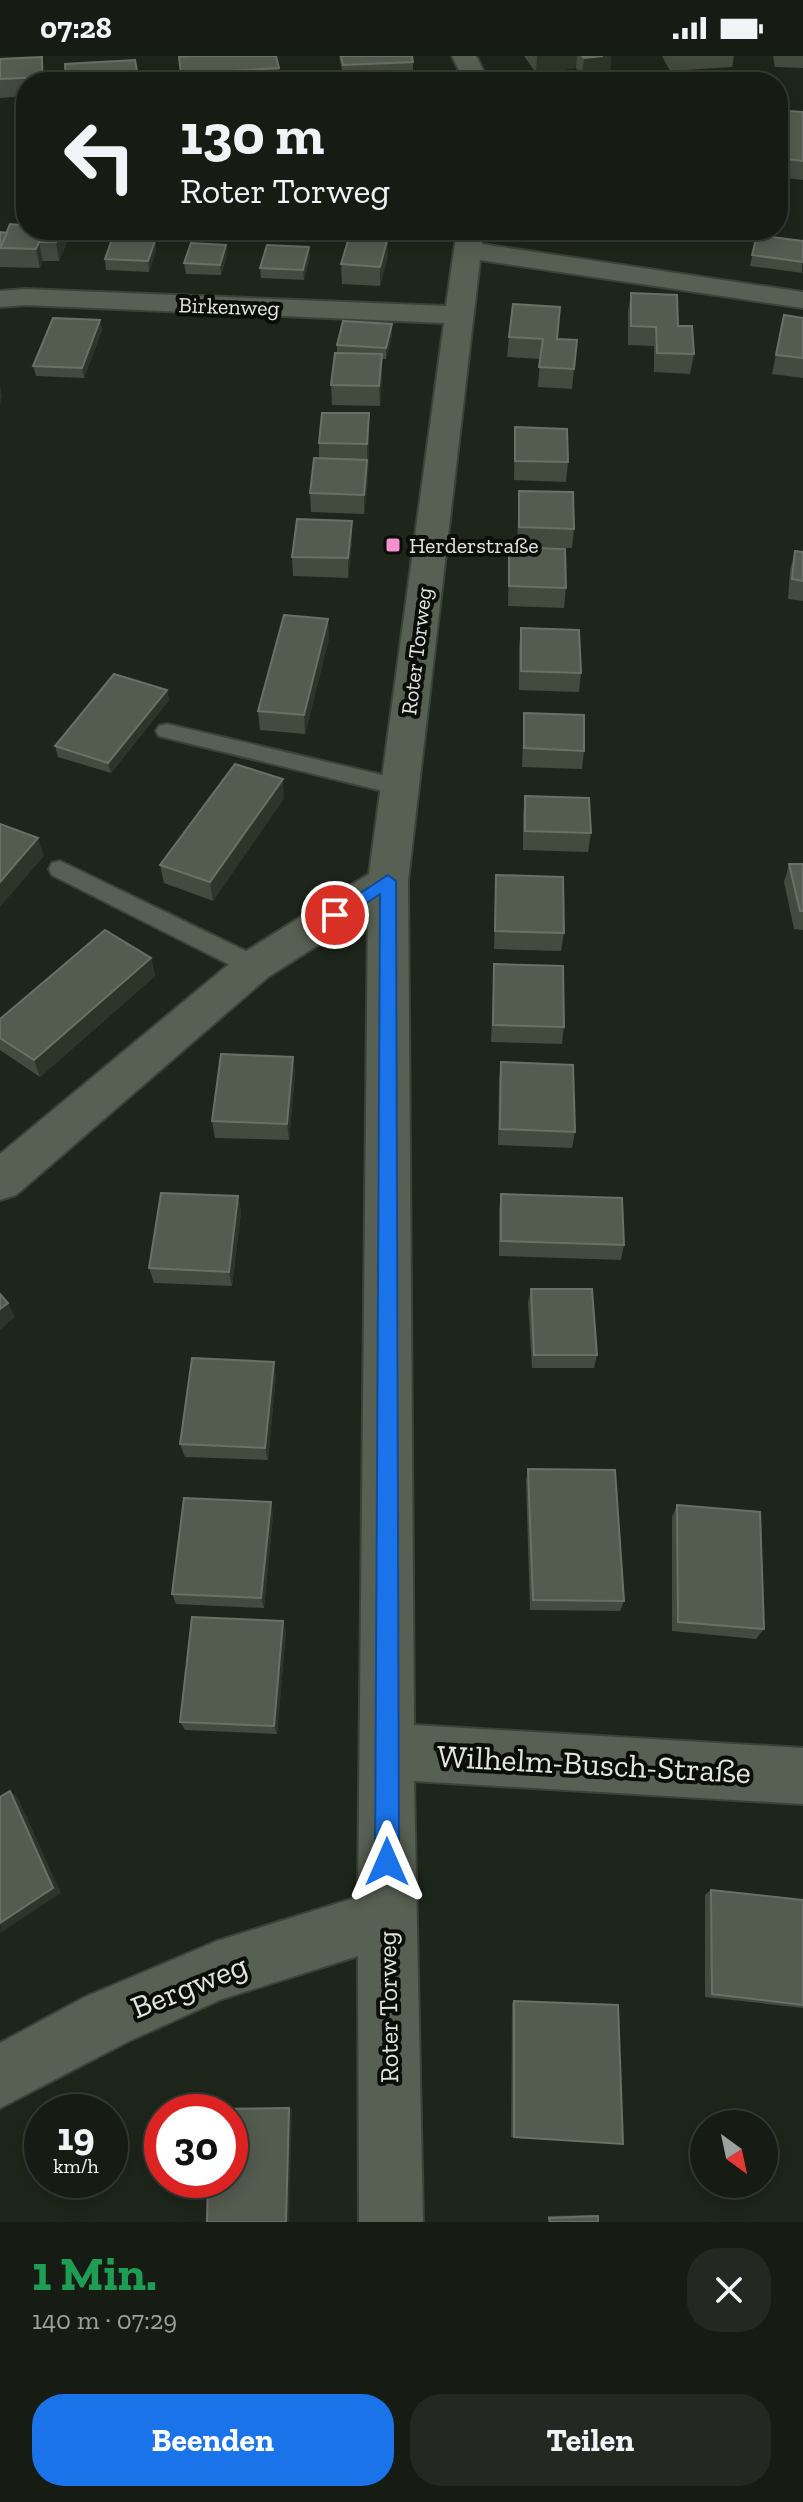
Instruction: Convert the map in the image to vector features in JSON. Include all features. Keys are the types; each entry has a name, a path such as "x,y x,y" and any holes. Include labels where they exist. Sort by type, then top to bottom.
{"street":[{"path":"469,240 803,300"},
{"name":"Roter Torweg","path":"391,2222 386,1751 388,881 457,315 469,240"},
{"name":"Birkenweg","path":"0,299 25,297 457,315"},
{"path":"0,1181 254,966 388,881"},
{"name":"Wilhelm-Busch-Straße","path":"386,1751 803,1776"},
{"name":"Bergweg","path":"0,2077 107,2019 217,1971 387,1917"}],"lane":[{"path":"167,731 399,787"},
{"path":"60,869 254,966"}],"building":[{"path":"276,56 279,68 181,72 179,57"},
{"path":"341,56 412,56 413,62 343,65"},
{"path":"42,57 42,72 16,72 16,78 0,79 0,59"},
{"path":"135,60 137,72 65,72 65,64"},
{"path":"788,111 803,112 803,161 788,159"},
{"path":"10,224 16,225 16,240 57,240 39,242 36,249 0,248"},
{"path":"0,232 7,233 0,248"},
{"path":"112,240 155,241 148,261 105,259"},
{"path":"348,240 387,240 380,267 341,264"},
{"path":"756,240 803,241 803,262 752,255"},
{"path":"191,243 226,245 220,265 184,263"},
{"path":"267,245 309,247 303,270 260,268"},
{"path":"631,293 677,295 678,326 692,326 694,354 657,353 656,327 631,326"},
{"path":"513,304 560,307 557,339 577,340 574,369 539,367 543,339 509,337"},
{"path":"784,315 803,318 803,358 776,355"},
{"path":"53,318 100,320 82,368 33,366"},
{"path":"343,321 392,324 386,348 337,345"},
{"path":"335,353 382,354 379,386 331,385"},
{"path":"322,413 369,413 367,444 319,443"},
{"path":"515,427 567,429 568,462 515,461"},
{"path":"314,458 367,460 364,495 310,493"},
{"path":"519,491 573,492 574,529 519,527"},
{"path":"297,519 352,521 348,558 292,557"},
{"path":"509,547 565,549 566,588 509,586"},
{"path":"795,551 803,552 803,581 792,579"},
{"path":"284,615 328,619 304,715 258,711"},
{"path":"521,628 579,630 581,673 521,671"},
{"path":"114,674 167,690 108,763 55,746"},
{"path":"524,713 584,715 584,751 524,748"},
{"path":"235,764 283,779 210,882 160,865"},
{"path":"525,796 589,798 591,833 525,831"},
{"path":"0,824 38,838 0,882"},
{"path":"789,864 803,864 803,911 800,911"},
{"path":"496,875 563,877 564,933 495,931"},
{"path":"105,930 151,958 34,1060 0,1038 0,1019"},
{"path":"494,964 563,966 564,1027 493,1025"},
{"path":"221,1054 293,1057 287,1124 212,1121"},
{"path":"501,1062 573,1065 575,1132 500,1129"},
{"path":"161,1193 238,1196 229,1272 149,1268"},
{"path":"501,1194 622,1198 624,1245 501,1241"},
{"path":"531,1289 592,1289 597,1355 534,1355"},
{"path":"0,1294 8,1303 0,1309"},
{"path":"192,1358 274,1362 265,1448 180,1444"},
{"path":"528,1469 615,1470 624,1601 533,1600"},
{"path":"184,1498 271,1502 261,1598 172,1594"},
{"path":"677,1505 760,1512 764,1629 678,1622"},
{"path":"192,1617 283,1621 274,1726 180,1722"},
{"path":"10,1791 53,1888 0,1923 0,1797"},
{"path":"711,1890 803,1900 803,2005 712,1994"},
{"path":"514,2001 618,2005 623,2144 514,2137"},
{"path":"289,2108 286,2222 207,2222 208,2198 248,2198 248,2109"},
{"path":"598,2216 598,2222 550,2222 549,2218"}],"place":[{"name":"Herderstraße","path":"393,545"}],"route":[{"path":"335,915 388,881 387,1862"}]}
